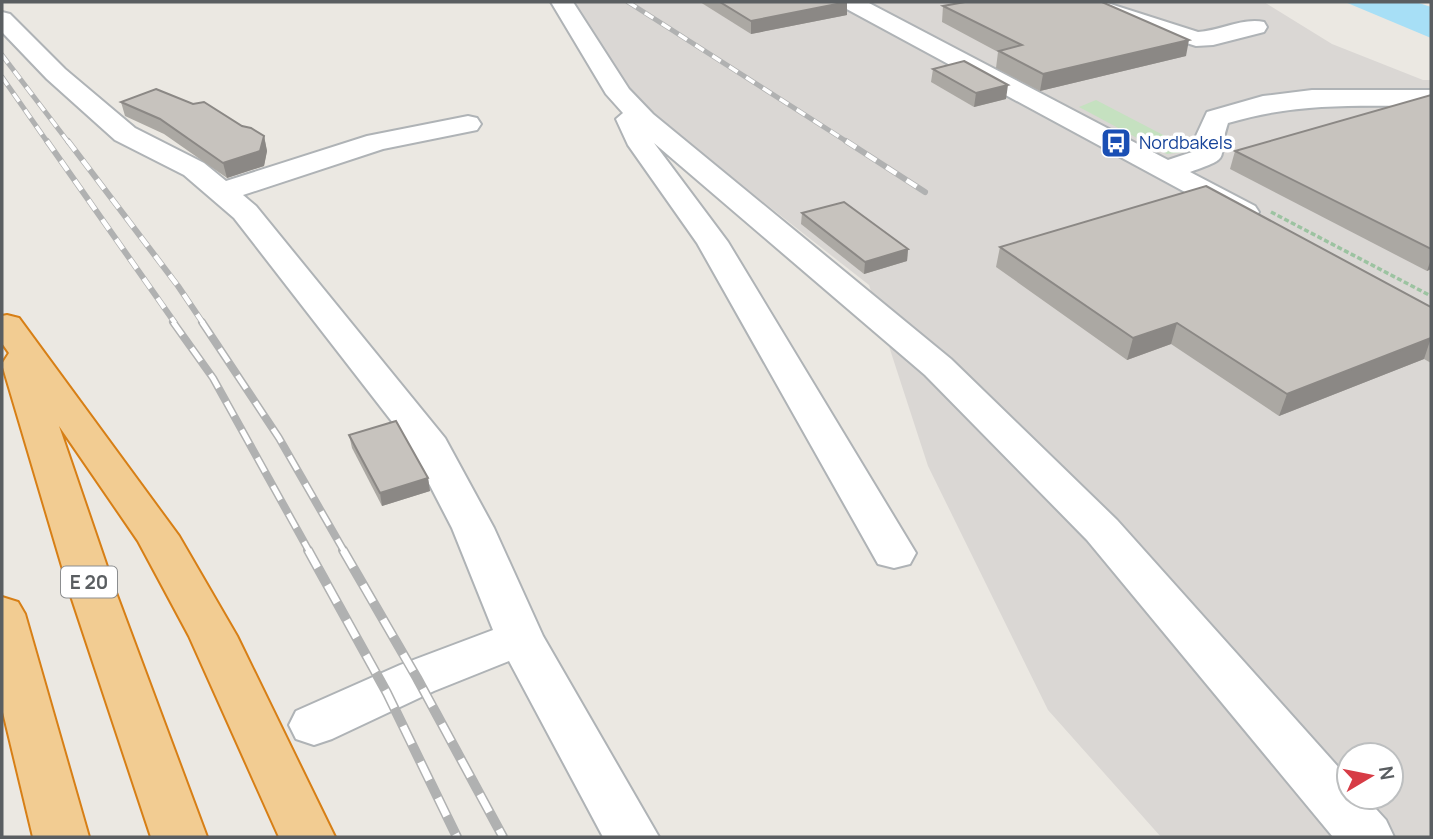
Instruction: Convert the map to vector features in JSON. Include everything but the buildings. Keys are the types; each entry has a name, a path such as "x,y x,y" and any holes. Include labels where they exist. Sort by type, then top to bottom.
{"highway":[{"name":"E 20","path":"4,317 92,590 179,837"},
{"path":"4,317 157,536 213,636 307,837"},
{"path":"2,614 61,837"}],"street":[{"path":"562,2 619,94 635,134 712,242 894,553"},
{"path":"851,2 1270,226"},
{"path":"891,2 912,13"},
{"path":"1099,3 1196,38 1213,38 1256,27"},
{"path":"2,19 56,74 125,134 194,169 244,212 425,438 473,528 520,638 631,837"},
{"path":"619,94 644,120 939,367 1102,530 1366,837"},
{"path":"1167,170 1209,156 1209,138 1216,118 1263,104 1312,98 1431,98"},
{"path":"222,192 377,142 468,124"},
{"path":"314,725 418,678 520,638"}],"shaded area":[{"path":"570,2 1264,2 1332,44 1423,80 1431,80 1431,837 1161,837 1048,710 928,466 869,285 637,103"}],"green space":[{"path":"1096,100 1193,151 1167,154 1079,107"}],"water":[{"path":"1345,2 1416,2 1431,7 1431,38"}],"railway":[{"path":"628,2 849,143"},
{"path":"2,55 69,143"},
{"path":"2,77 48,143"},
{"path":"47,141 175,323"},
{"path":"68,141 203,323"},
{"path":"846,141 925,192"},
{"path":"173,322 213,378 309,551"},
{"path":"202,322 279,438 344,551"},
{"path":"308,550 387,693 457,837"},
{"path":"343,550 417,678 503,837"}],"place":[{"name":"Nordbakels","path":"1116,143"}]}
